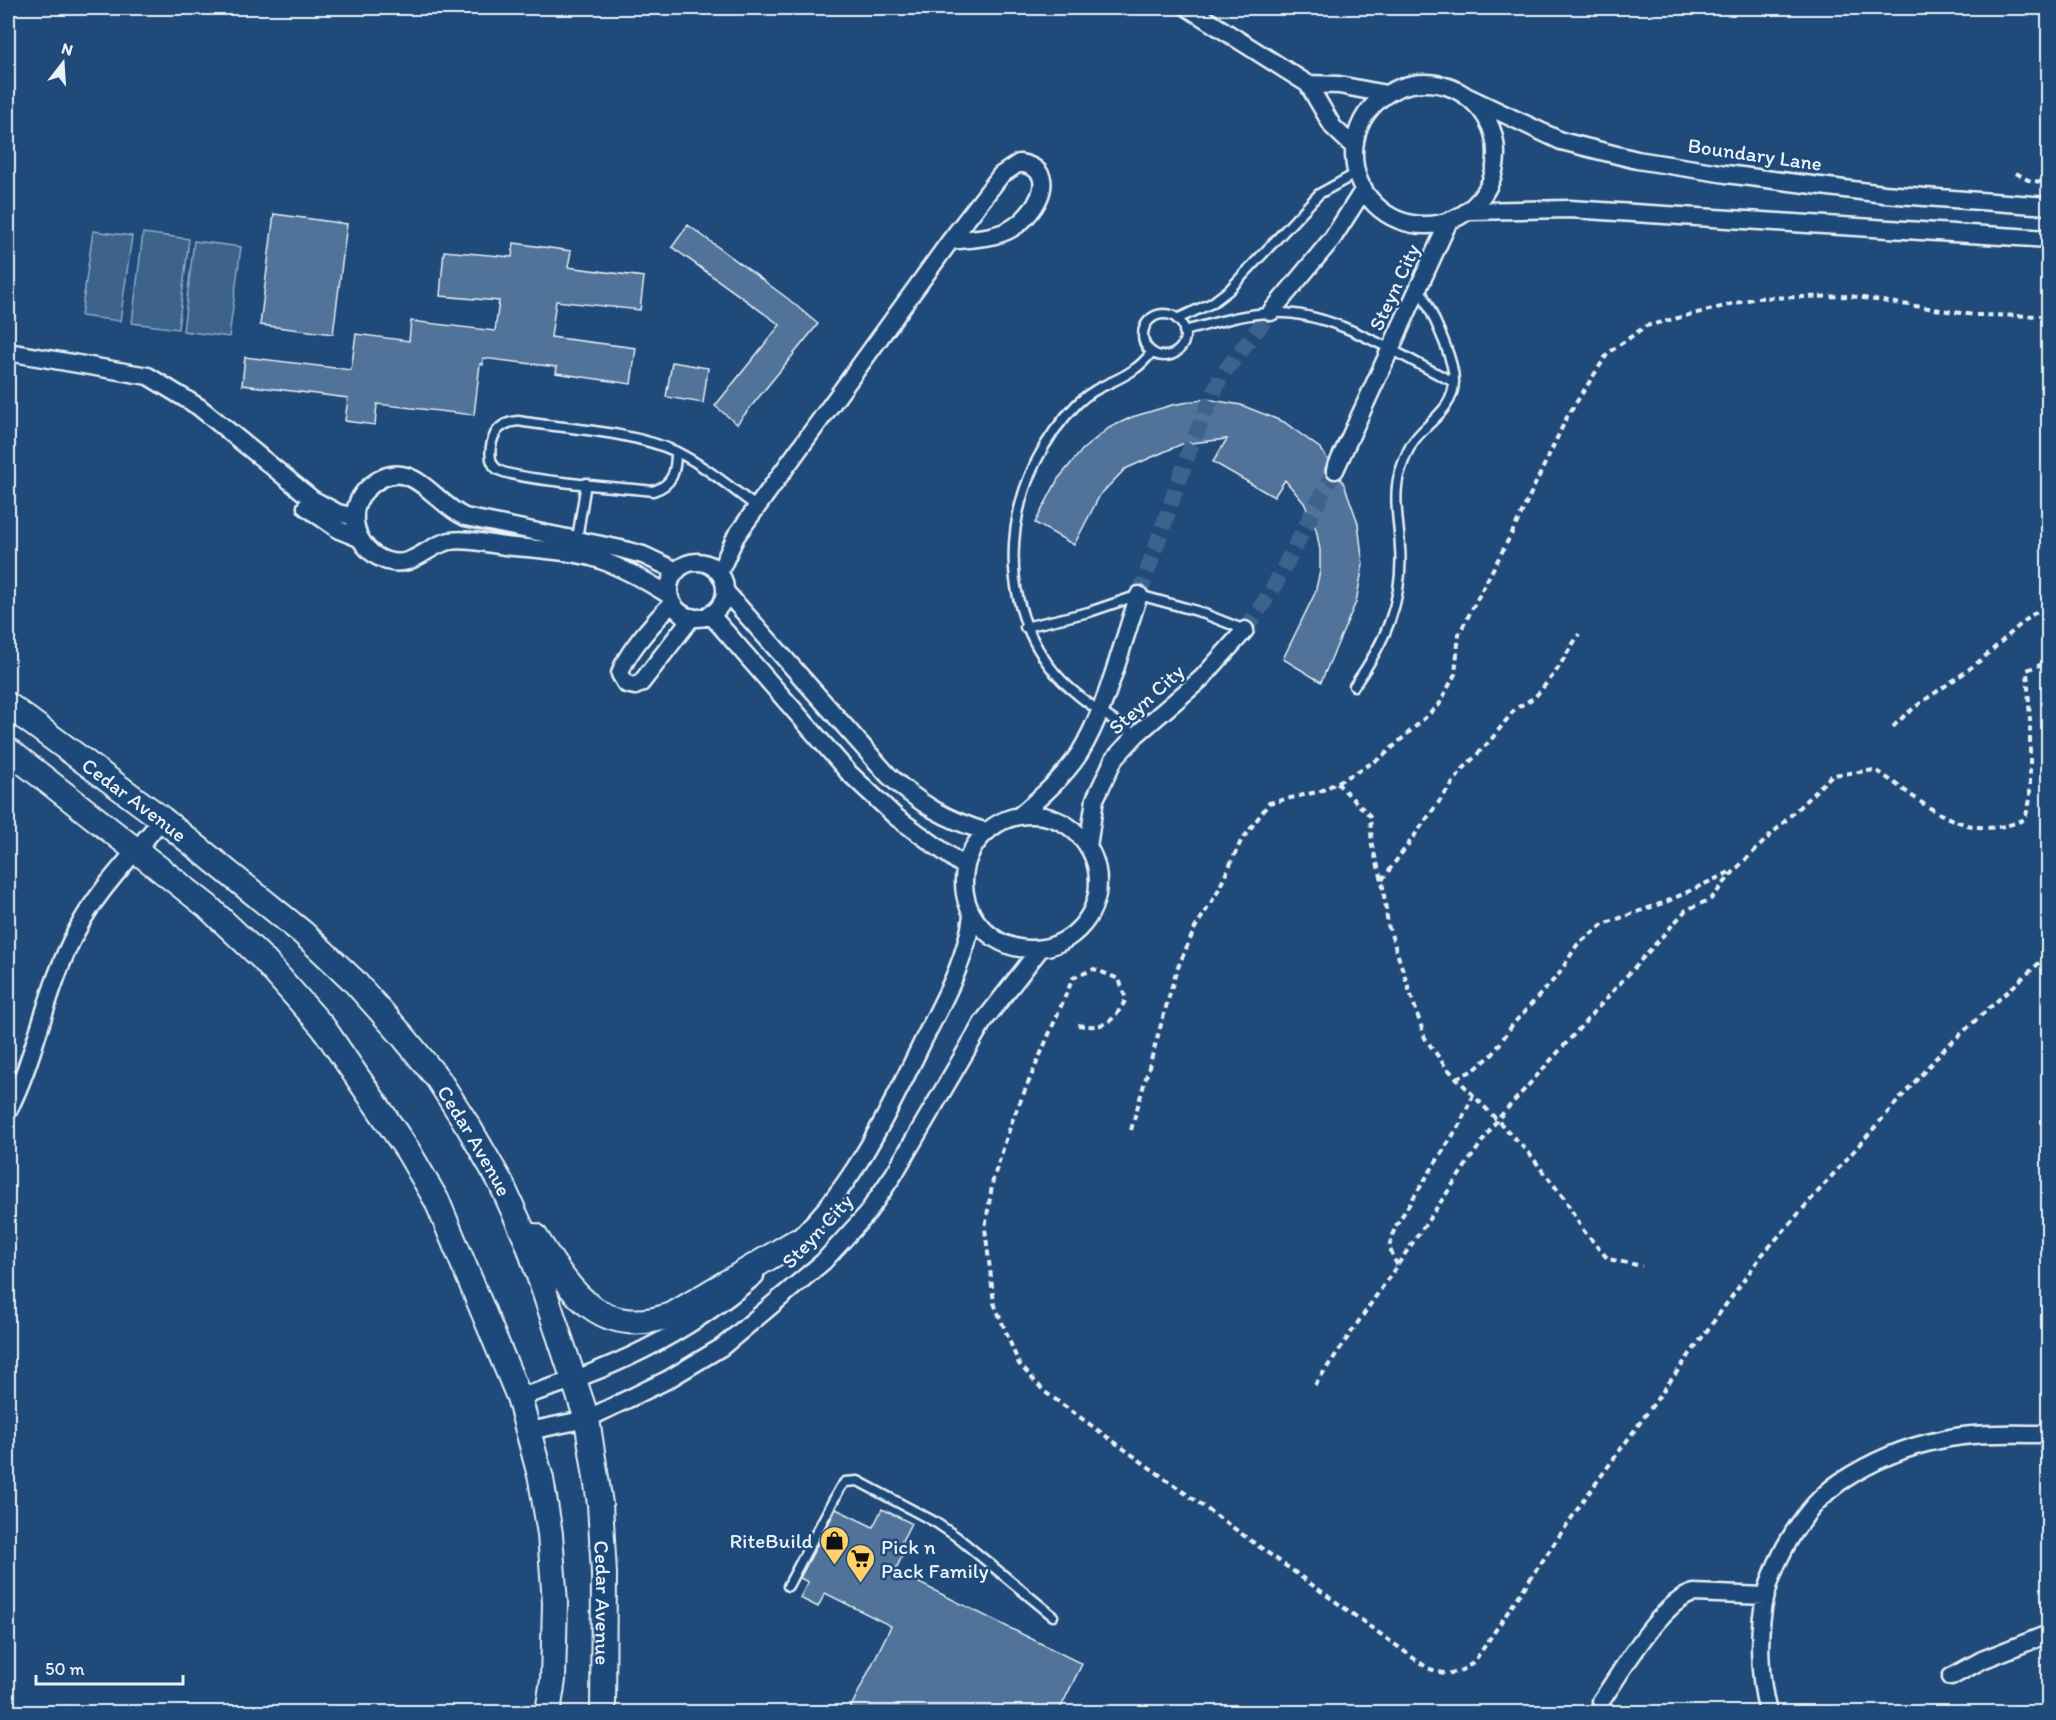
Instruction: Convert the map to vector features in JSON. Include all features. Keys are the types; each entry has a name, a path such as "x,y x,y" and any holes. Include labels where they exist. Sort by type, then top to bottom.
{"main road":[{"name":"Cedar Avenue","path":"8,705 162,819 303,933 353,980 438,1079 501,1183 528,1243 587,1419 600,1504 604,1574 603,1713"},
{"name":"Cedar Avenue","path":"8,750 207,906 262,958 323,1027 408,1151 437,1201 519,1397 541,1479 550,1534 555,1603 553,1680 548,1713"},
{"path":"501,1183 566,1285 593,1310 618,1321 653,1322 672,1315 795,1242"}],"street":[{"path":"1188,8 1308,84 1333,127 1354,147"},
{"path":"1427,83 1449,87 1468,97 1483,112 1493,132 1497,154 1494,176 1484,195 1468,211 1449,221 1425,225 1401,221 1380,208 1364,189 1357,173 1354,147 1364,117 1386,94 1406,86 1427,83"},
{"path":"1308,84 1339,85 1386,94"},
{"name":"Boundary Lane","path":"1468,97 1561,141 1637,160 1884,194 2049,206"},
{"path":"719,573 736,536 951,241 1006,170 1019,163 1036,168 1040,174 1042,190 1035,206 1015,227 995,235 951,241"},
{"path":"1271,312 1332,239 1364,189"},
{"path":"1468,211 1570,210 2049,239"},
{"name":"Steyn City","path":"1335,470 1449,221"},
{"path":"8,352 130,371 161,382 182,398 199,407 312,500 338,513 355,517"},
{"path":"182,398 192,415 269,479 326,522 359,538"},
{"path":"677,571 643,555 577,539 465,517 442,504 423,483 398,475 385,478 369,488 357,504 355,517 359,538 367,549 390,562 416,559 449,541 576,554 622,568 671,599 684,615 692,617 710,614 722,601 724,591"},
{"path":"705,563 736,536"},
{"path":"692,617 641,683 635,686 626,684 620,675 624,664 671,599 671,578 689,563 705,563 719,573 724,591 816,697 896,782 939,815 987,832"},
{"name":"Steyn City","path":"1019,816 1062,777 1080,752 1099,711 1139,595"},
{"path":"710,614 849,773 896,817 965,867"},
{"name":"Steyn City","path":"1088,847 1095,799 1102,780 1114,759 1136,735 1202,678 1245,630"},
{"path":"1019,816 1043,817 1065,824 1088,847 1097,867 1098,889 1092,911 1080,929 1062,943 1040,949 1020,949 1001,943 985,931 972,916 963,884 965,867 973,848 987,832 1002,822 1019,816"},
{"path":"8,1111 29,1065 47,1006 76,931 99,895 162,819"},
{"name":"Steyn City","path":"519,1397 576,1381 613,1366 692,1323 734,1293 795,1242 841,1187 864,1153 902,1085 955,977 965,951 972,916"},
{"name":"Steyn City","path":"529,1431 587,1419 668,1380 722,1347 823,1262 866,1215 894,1174 983,1022 1040,949"},
{"path":"1768,1713 1761,1673 1766,1596 1781,1557 1797,1527 1839,1483 1903,1450 1941,1439 1994,1434 2049,1434"},
{"path":"1601,1701 1662,1615 1685,1596 1694,1593 1766,1596"},
{"path":"1951,1677 1982,1660 2049,1634"}],"lane":[{"path":"1177,319 1212,303 1229,290 1319,194 1357,173"},
{"path":"1354,686 1377,653 1397,600 1400,577 1396,497 1399,476 1411,444 1445,407 1454,382 1447,354 1420,288"},
{"path":"1184,331 1271,312 1312,317 1344,327 1454,382"},
{"path":"1164,314 1177,319 1184,331 1182,345 1178,350 1165,356 1152,352 1143,336 1146,323 1157,315 1164,314"},
{"path":"1136,735 1099,711 1054,672 1025,627 1014,567 1013,534 1021,499 1033,469 1051,437 1077,404 1098,386 1137,368 1152,352"},
{"path":"676,452 676,468 669,483 653,491 519,476 497,469 492,462 490,451 495,435 508,422 518,421 634,439 676,452 757,507"},
{"path":"577,539 586,483"},
{"path":"1025,627 1089,612 1139,595 1176,604 1245,630"},
{"path":"788,1586 840,1488 845,1482 858,1480 935,1522 957,1537 1053,1616"}],"path":[{"path":"2016,173 2028,180 2049,183"},
{"path":"1131,1131 1176,972 1195,928 1217,893 1240,843 1269,803 1289,796 1321,791 1337,783 1382,757 1439,705 1455,674 1459,634 1510,537 1567,417 1608,353 1646,326 1756,298 1850,296 1974,315 2049,316"},
{"path":"1893,727 1908,711 1984,658 2001,640 2049,604"},
{"path":"1382,880 1463,769 1490,741 1515,709 1535,697 1555,673 1579,634"},
{"path":"1315,1384 1497,1120 1686,910 1711,898 1735,870 1832,774 1876,770 1918,802 1953,823 1984,827 2012,826 2025,819 2030,800 2030,720 2027,670 2049,662"},
{"path":"1337,783 1370,816 1372,846 1382,880 1388,925 1425,1038 1456,1078 1528,1152 1564,1198 1583,1230 1608,1259 1642,1266"},
{"path":"1456,1078 1474,1070 1493,1054 1514,1024 1559,974 1577,945 1603,924 1668,901 1735,870"},
{"path":"1078,1025 1096,1028 1116,1018 1126,999 1119,979 1094,969 1073,978 1012,1121 993,1180 985,1228 994,1303 1019,1364 1046,1392 1426,1666 1445,1675 1461,1672 1474,1662 1583,1502 1762,1255 1943,1050 2049,955"},
{"path":"1397,1265 1389,1247 1395,1227 1460,1124 1473,1095"}],"shaded area":[{"path":"93,231 132,236 120,321 81,316"},
{"path":"143,233 189,239 178,329 132,323"},
{"path":"194,241 241,247 229,337 183,331"}],"building":[{"path":"274,214 347,224 333,334 260,325"},
{"path":"688,225 787,298 818,324 737,424 715,406 780,325 672,247"},
{"path":"514,243 571,251 568,267 644,277 640,310 556,301 551,337 636,348 631,384 556,373 557,367 483,358 483,365 480,364 474,415 377,404 375,425 345,421 348,398 242,385 245,357 351,370 356,334 409,341 411,321 495,331 499,301 440,296 444,251 512,257"},
{"path":"672,362 708,368 703,403 666,397"},
{"path":"1206,399 1241,405 1284,422 1321,449 1328,460 1326,476 1331,480 1341,479 1344,484 1358,523 1363,565 1356,602 1321,682 1283,659 1315,593 1320,571 1320,550 1316,529 1304,503 1285,480 1274,497 1213,462 1227,439 1182,444 1125,469 1100,495 1074,545 1035,523 1058,479 1083,449 1109,428 1132,417 1172,405"},
{"path":"836,1509 873,1527 882,1509 911,1523 901,1543 907,1546 895,1571 1082,1664 1058,1713 848,1713 891,1626 825,1593 818,1607 800,1598 808,1582 800,1578"}],"tunnel":[{"path":"1139,595 1192,443 1221,376 1271,312"},
{"path":"1245,630 1271,592 1335,470"}],"place":[{"name":"RiteBuild","path":"834,1566"},
{"name":"Pick n Pack Family","path":"860,1584"}]}
